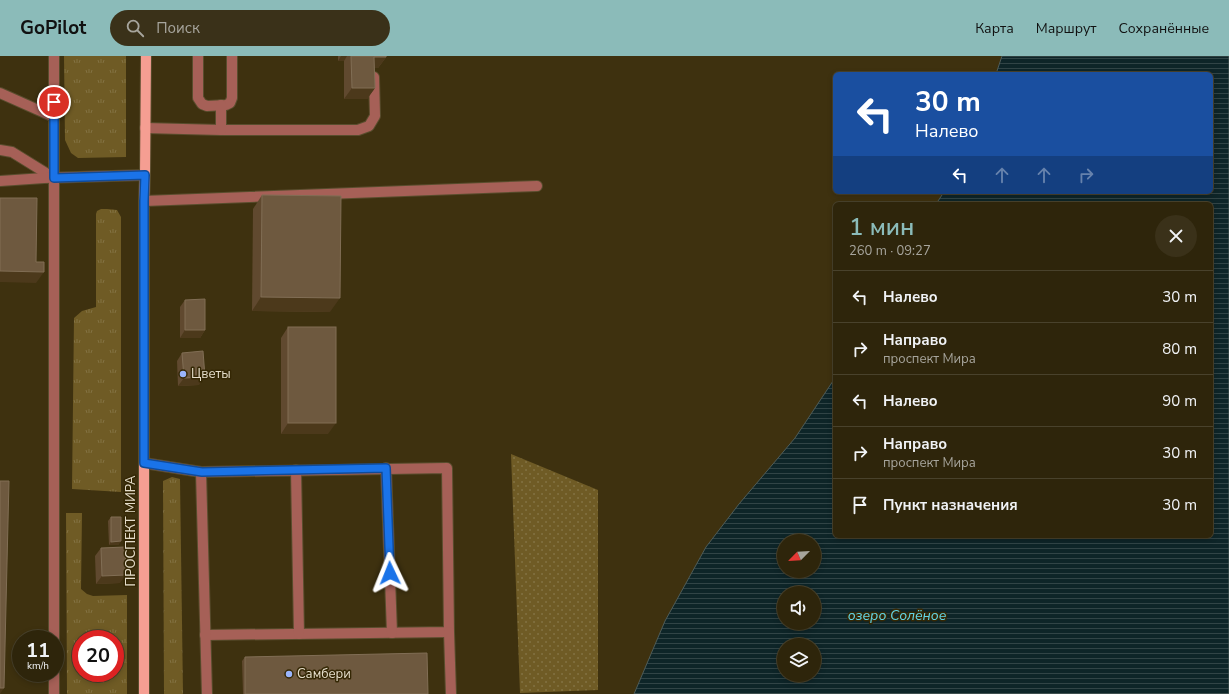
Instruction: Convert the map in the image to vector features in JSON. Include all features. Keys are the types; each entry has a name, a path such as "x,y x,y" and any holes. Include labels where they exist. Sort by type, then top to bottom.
{"main road":[{"name":"ПРОСПЕКТ МИРА","path":"144,694 144,201 146,56"}],"street":[{"path":"54,56 54,630"},
{"path":"198,56 198,98 202,104 207,106 226,105 230,103 232,98 232,56"},
{"path":"145,128 221,130 358,130 369,126 375,116 374,77"},
{"path":"0,93 54,117"},
{"path":"221,105 221,130"},
{"path":"0,150 12,152 54,178"},
{"path":"0,181 145,175"},
{"path":"144,201 537,186"},
{"path":"144,463 202,472 447,468 451,694"},
{"path":"386,468 392,633"},
{"path":"296,470 299,634"},
{"path":"202,472 207,694"},
{"path":"205,635 449,632"},
{"path":"54,682 54,694"}],"green space":[{"path":"64,56 126,56 126,157 78,158 71,153 65,140"},
{"path":"101,209 117,210 121,217 121,492 72,489 74,318 82,311 96,307 96,214 97,211"},
{"path":"511,454 598,490 598,690 520,693"},
{"path":"172,477 180,479 183,694 164,694 163,481"},
{"path":"66,513 82,513 81,589 87,594 93,596 127,595 127,694 67,694"}],"water":[{"name":"озеро Солёное","path":"1002,56 1229,56 1229,694 634,694 665,621 706,547 739,504 795,438 833,381 833,538 1213,538 1213,202 937,202 943,194 1213,194 1213,72 997,72"}],"building":[{"path":"351,56 386,56 374,57 375,88 352,88"},
{"path":"262,195 341,196 340,298 261,297"},
{"path":"0,198 37,198 36,262 44,262 44,272 0,271"},
{"path":"205,299 205,330 185,330 185,300"},
{"path":"288,327 336,327 336,423 288,423"},
{"path":"203,351 205,377 184,378 182,353"},
{"path":"0,481 9,481 4,688 0,688"},
{"path":"111,517 121,517 121,541 111,542"},
{"path":"125,547 126,575 102,576 101,548"},
{"path":"427,653 428,694 245,694 245,657"}],"place":[{"name":"Цветы","path":"183,374"},
{"name":"Самбери","path":"289,674"}],"route":[{"path":"54,102 54,178 145,175 144,463 202,472 386,468 390,573"}]}
